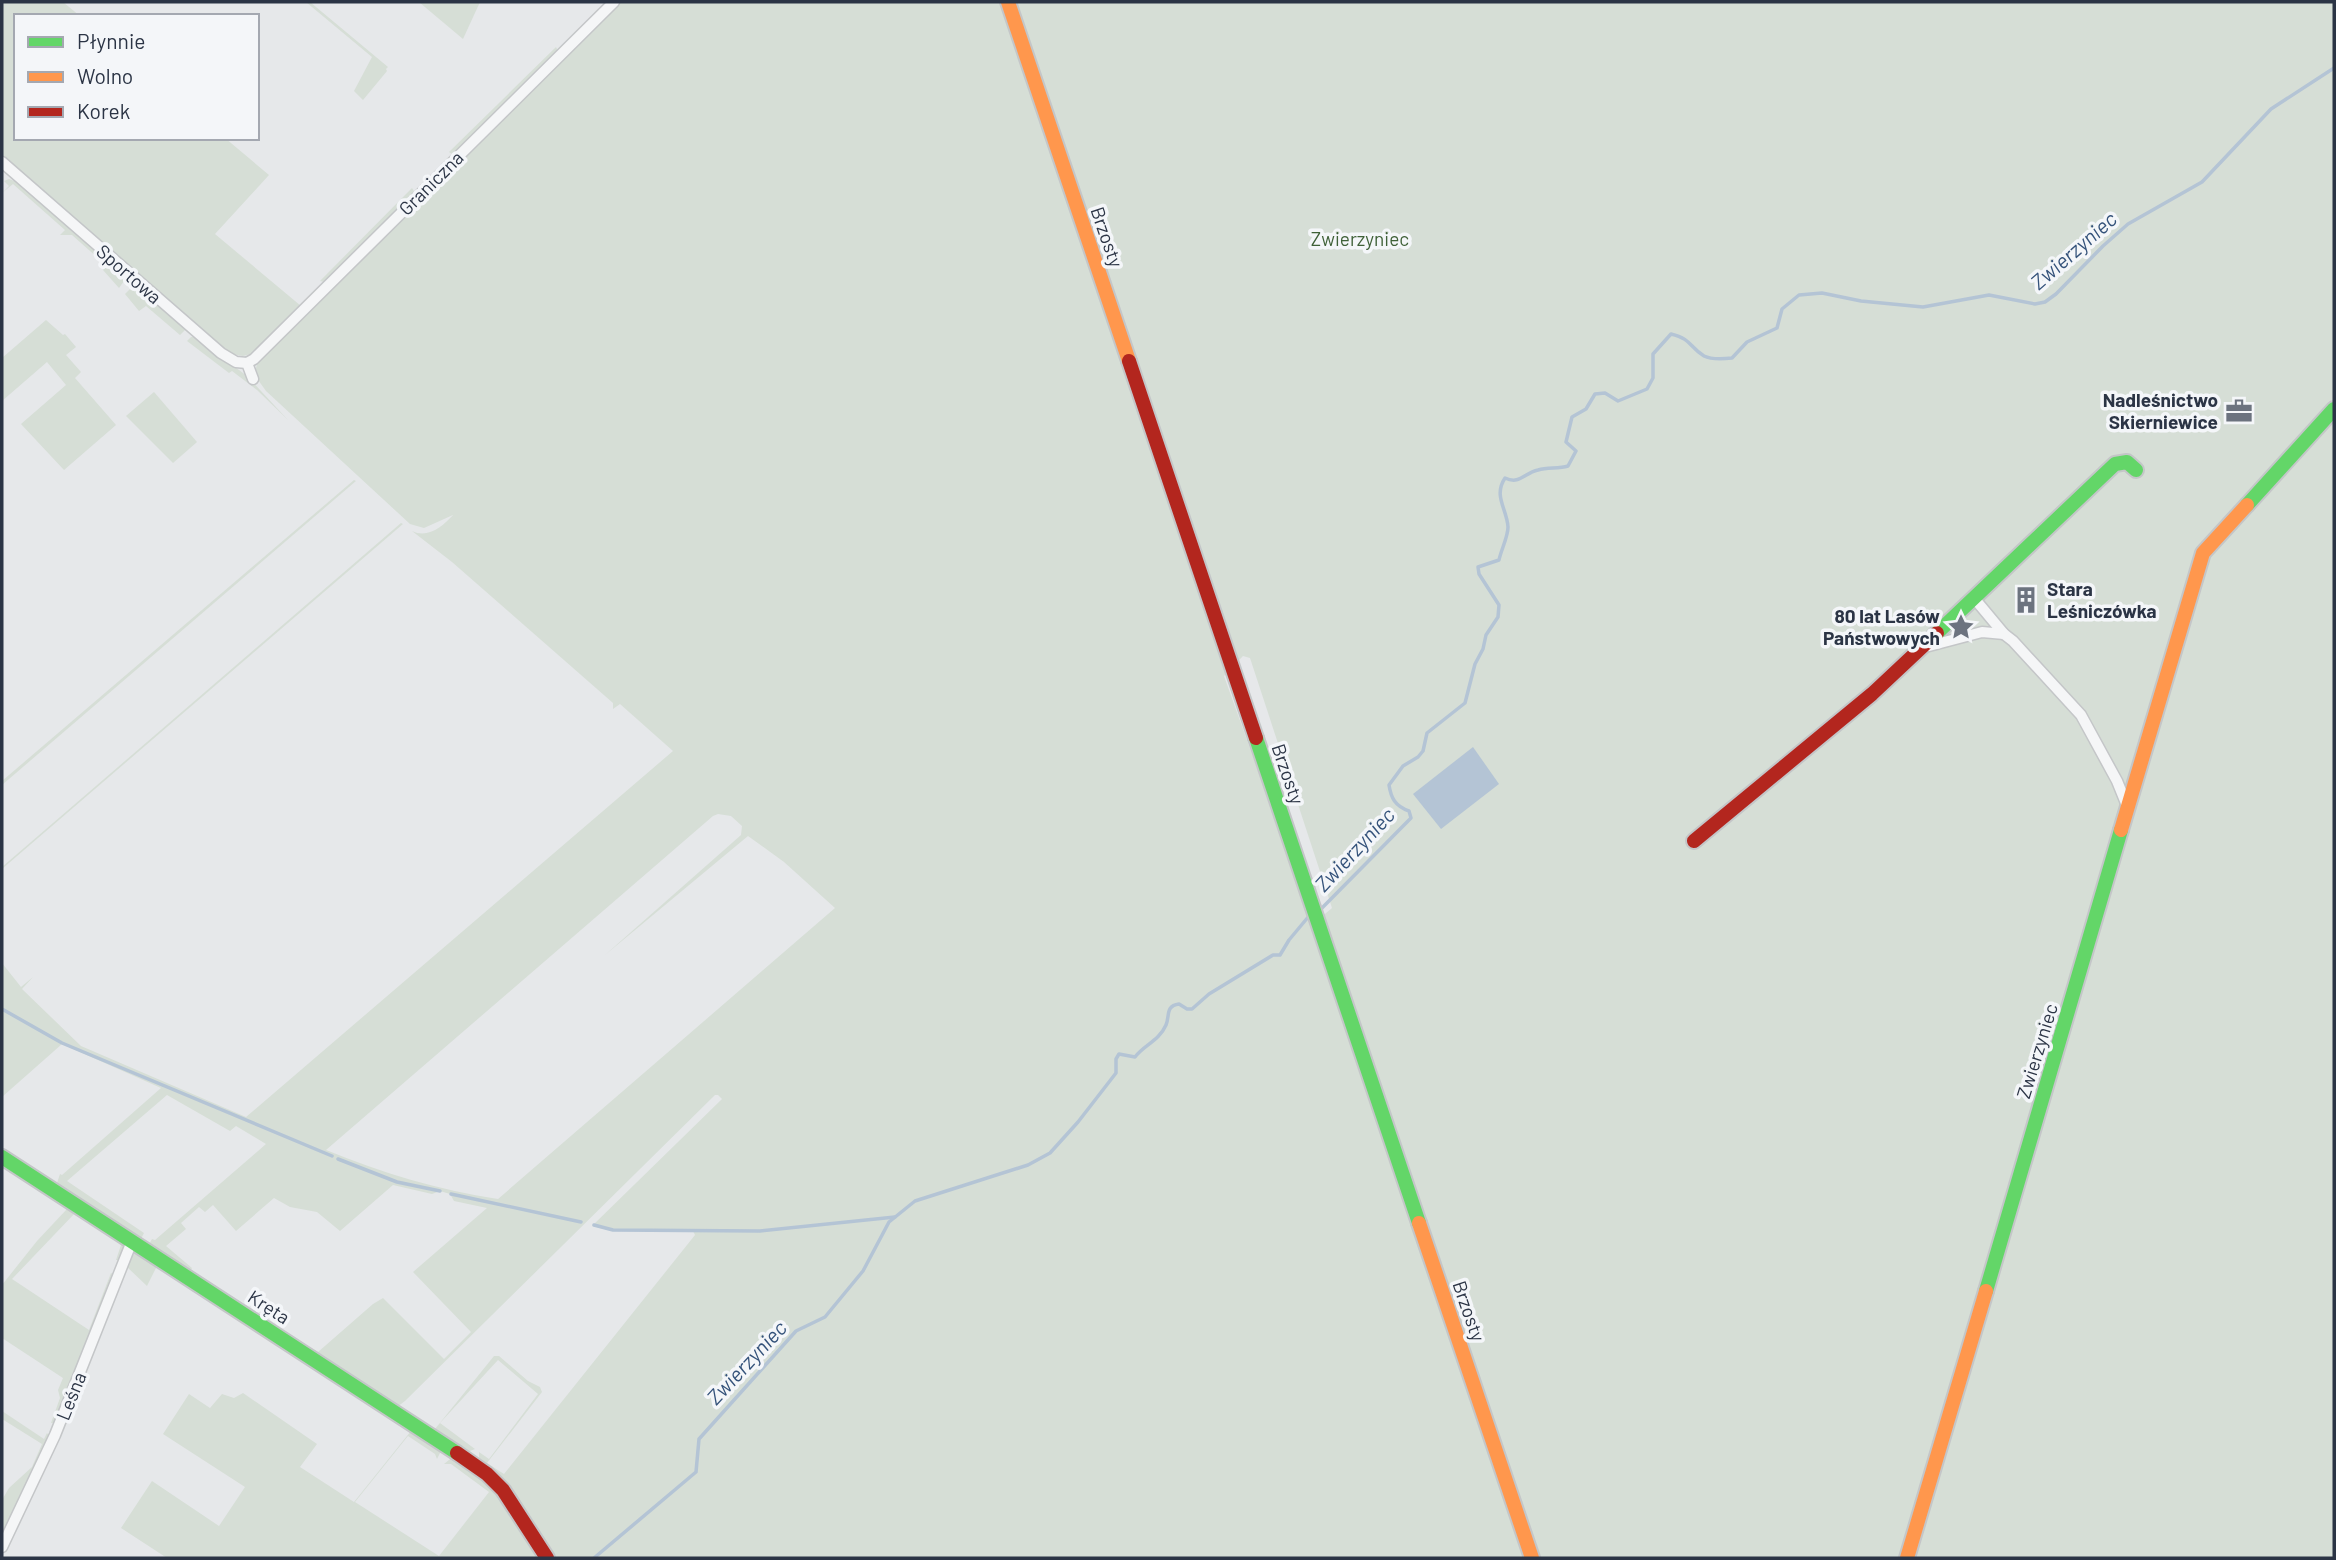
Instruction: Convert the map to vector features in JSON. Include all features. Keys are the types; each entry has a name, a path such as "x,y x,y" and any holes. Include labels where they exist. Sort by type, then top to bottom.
{"street":[{"name":"Graniczna","path":"247,363 614,2"},
{"name":"Brzosty","path":"1008,2 1532,1558"},
{"name":"Sportowa","path":"2,162 221,353 236,362 247,363"},
{"path":"247,363 253,379"},
{"name":"Zwierzyniec","path":"1907,1558 2203,554 2334,409"},
{"path":"1694,841 1833,728 1926,645 2115,464 2127,462 2136,470"},
{"path":"1974,597 2004,634 2081,715 2117,782 2128,809"},
{"path":"1926,645 1982,632 2004,634"},
{"name":"Kręta","path":"2,1157 447,1445 487,1474 509,1497 547,1558"},
{"name":"Leśna","path":"2,1546 55,1434 132,1241"}],"green space":[{"path":"2,2 63,2 78,14 14,14 14,140 227,140 269,175 215,234 301,306 251,354 243,356 226,353 2,157"},
{"path":"306,2 310,2 388,67 363,100 354,91 372,57"},
{"path":"419,2 480,2 463,39"},
{"path":"620,2 2334,2 2334,1558 553,1558 479,1463 479,1452 489,1459 538,1394 498,1360 440,1423 475,1449 465,1453 408,1415 407,1411 435,1429 494,1356 499,1356 528,1381 540,1387 542,1392 487,1463 504,1474 695,1235 693,1231 610,1230 592,1226 722,1099 718,1095 397,1407 300,1345 301,1342 318,1352 383,1298 444,1359 471,1332 413,1272 487,1208 454,1201 450,1194 440,1191 432,1194 393,1185 340,1231 317,1212 290,1207 274,1198 236,1231 213,1205 205,1212 199,1207 181,1223 186,1229 166,1246 192,1268 191,1270 259,1314 257,1317 148,1246 152,1239 155,1240 266,1144 236,1126 230,1131 167,1095 67,1181 144,1233 140,1241 56,1186 60,1174 161,1088 62,1044 2,1097 2,963 21,987 33,977 22,989 81,1046 246,1117 673,751 620,704 613,709 613,703 452,562 412,531 429,532 440,527 453,515 424,528 410,524 266,391 256,377 258,361","holes":["1243,656 1250,658 1332,908 1313,924 1224,676","718,814 731,816 742,826 741,835 605,955 748,836 784,862 835,908 498,1199 410,1180 326,1150"]},
{"path":"556,47 558,51 453,155 449,152"},
{"path":"9,179 17,182 122,274 124,281 119,288 103,270 107,266 72,235 60,235 65,230 13,184 2,193 9,186 4,181"},
{"path":"412,188 415,193 324,282 320,281"},
{"path":"133,286 137,286 184,326 185,330 180,335 146,306 139,311 125,294"},
{"path":"46,320 65,334 76,347 66,355 81,372 75,378 116,425 64,470 21,424 66,385 47,362 2,401 2,358"},
{"path":"195,337 247,376 288,420 257,390 232,371 229,373 187,341"},
{"path":"154,392 197,442 173,463 126,416"},
{"path":"356,481 2,785 2,781"},
{"path":"403,524 2,869 2,867"},
{"path":"2,1162 123,1241 119,1260 116,1260 120,1242 75,1213 12,1279 89,1330 111,1273 113,1274 56,1423 51,1423 60,1398 58,1390 63,1378 2,1338 2,1285 67,1209 2,1166"},
{"path":"141,1253 443,1447 437,1459 435,1454 408,1436 355,1502 439,1556 489,1492 451,1464 444,1464 455,1455 494,1486 541,1558 167,1558 121,1528 152,1481 219,1526 245,1487 163,1434 189,1394 210,1408 222,1394 234,1398 243,1393 317,1444 300,1467 354,1502 411,1431 157,1266 147,1286 126,1266 131,1256"},
{"path":"2,1411 44,1439 47,1433 50,1437 2,1539 2,1500 9,1488 32,1467 42,1444 2,1419"}],"water":[{"path":"1473,747 1499,784 1441,829 1413,794"}],"waterway":[{"name":"Zwierzyniec","path":"1321,909 1411,818 1409,811 1394,801 1389,785 1403,766 1423,751 1427,733 1465,703 1486,635 1498,617 1499,605 1479,574 1478,567 1499,560 1506,539 1508,527 1500,497 1505,478 1515,480 1533,471 1568,466 1576,451 1566,442 1572,417 1586,409 1595,394 1605,393 1618,401 1647,389 1653,378 1653,354 1671,334 1683,338 1707,357 1732,358 1747,342 1777,328 1782,309 1799,295 1822,293 1861,301 1923,307 1989,295 2035,304 2045,302 2128,224 2202,182 2271,109 2334,68"},
{"name":"Zwierzyniec","path":"594,1558 696,1472 699,1439 796,1331 825,1317 863,1271 889,1222 915,1201 1028,1165 1050,1153 1116,1073 1116,1059 1119,1054 1135,1057 1163,1030 1169,1012 1175,1005 1192,1009 1209,994 1273,955 1280,955 1309,916"},
{"path":"2,1009 62,1043 332,1156"},
{"path":"338,1159 397,1182 440,1191"},
{"path":"451,1194 581,1222"},
{"path":"594,1225 613,1230 760,1231 895,1217"}],"traffic: fast":[{"path":"2247,505 2334,409"},
{"path":"1937,633 2115,464 2127,462 2136,470"},
{"path":"1256,738 1419,1223"},
{"path":"1986,1291 2121,830"},
{"path":"2,1157 457,1453"}],"traffic: slow":[{"path":"1008,2 1129,361"},
{"path":"2121,830 2203,553 2247,505"},
{"path":"1419,1223 1532,1558"},
{"path":"1907,1558 1986,1291"}],"traffic: jam":[{"path":"1129,361 1256,738"},
{"path":"1694,841 1872,694 1937,633"},
{"path":"457,1453 487,1474 503,1490 547,1558"}],"place":[{"name":"Nadleśnictwo Skierniewice","path":"2239,411"},
{"name":"Stara Leśniczówka","path":"2026,600"},
{"name":"80 lat Lasów Państwowych","path":"1961,627"}]}
